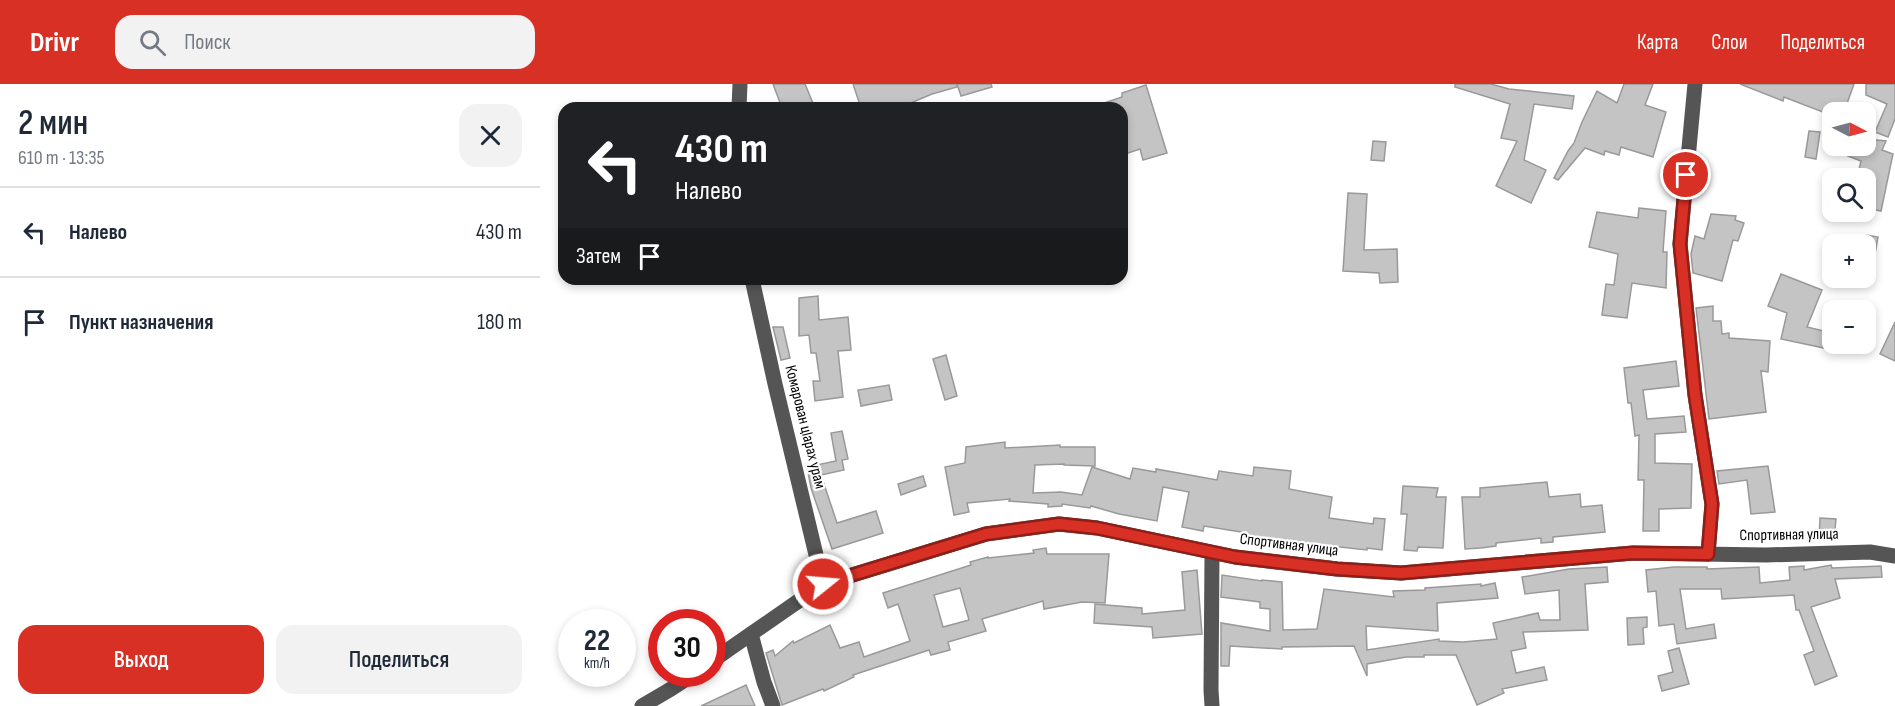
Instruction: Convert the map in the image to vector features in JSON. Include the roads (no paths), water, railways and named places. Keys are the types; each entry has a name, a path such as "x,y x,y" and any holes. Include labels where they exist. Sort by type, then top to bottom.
{"street":[{"path":"739,102 740,84"},
{"path":"1695,84 1680,244 1695,395 1712,504 1708,554"},
{"name":"Комарован цIарах урам","path":"753,285 823,584"},
{"name":"Спортивная улица","path":"726,651 823,584 986,534 1059,524 1097,528 1212,554 1337,569 1401,573 1633,553 1766,555 1870,552 1895,556"},
{"path":"1212,554 1212,706"},
{"path":"751,634 772,706"},
{"path":"642,706 674,687"}]}
